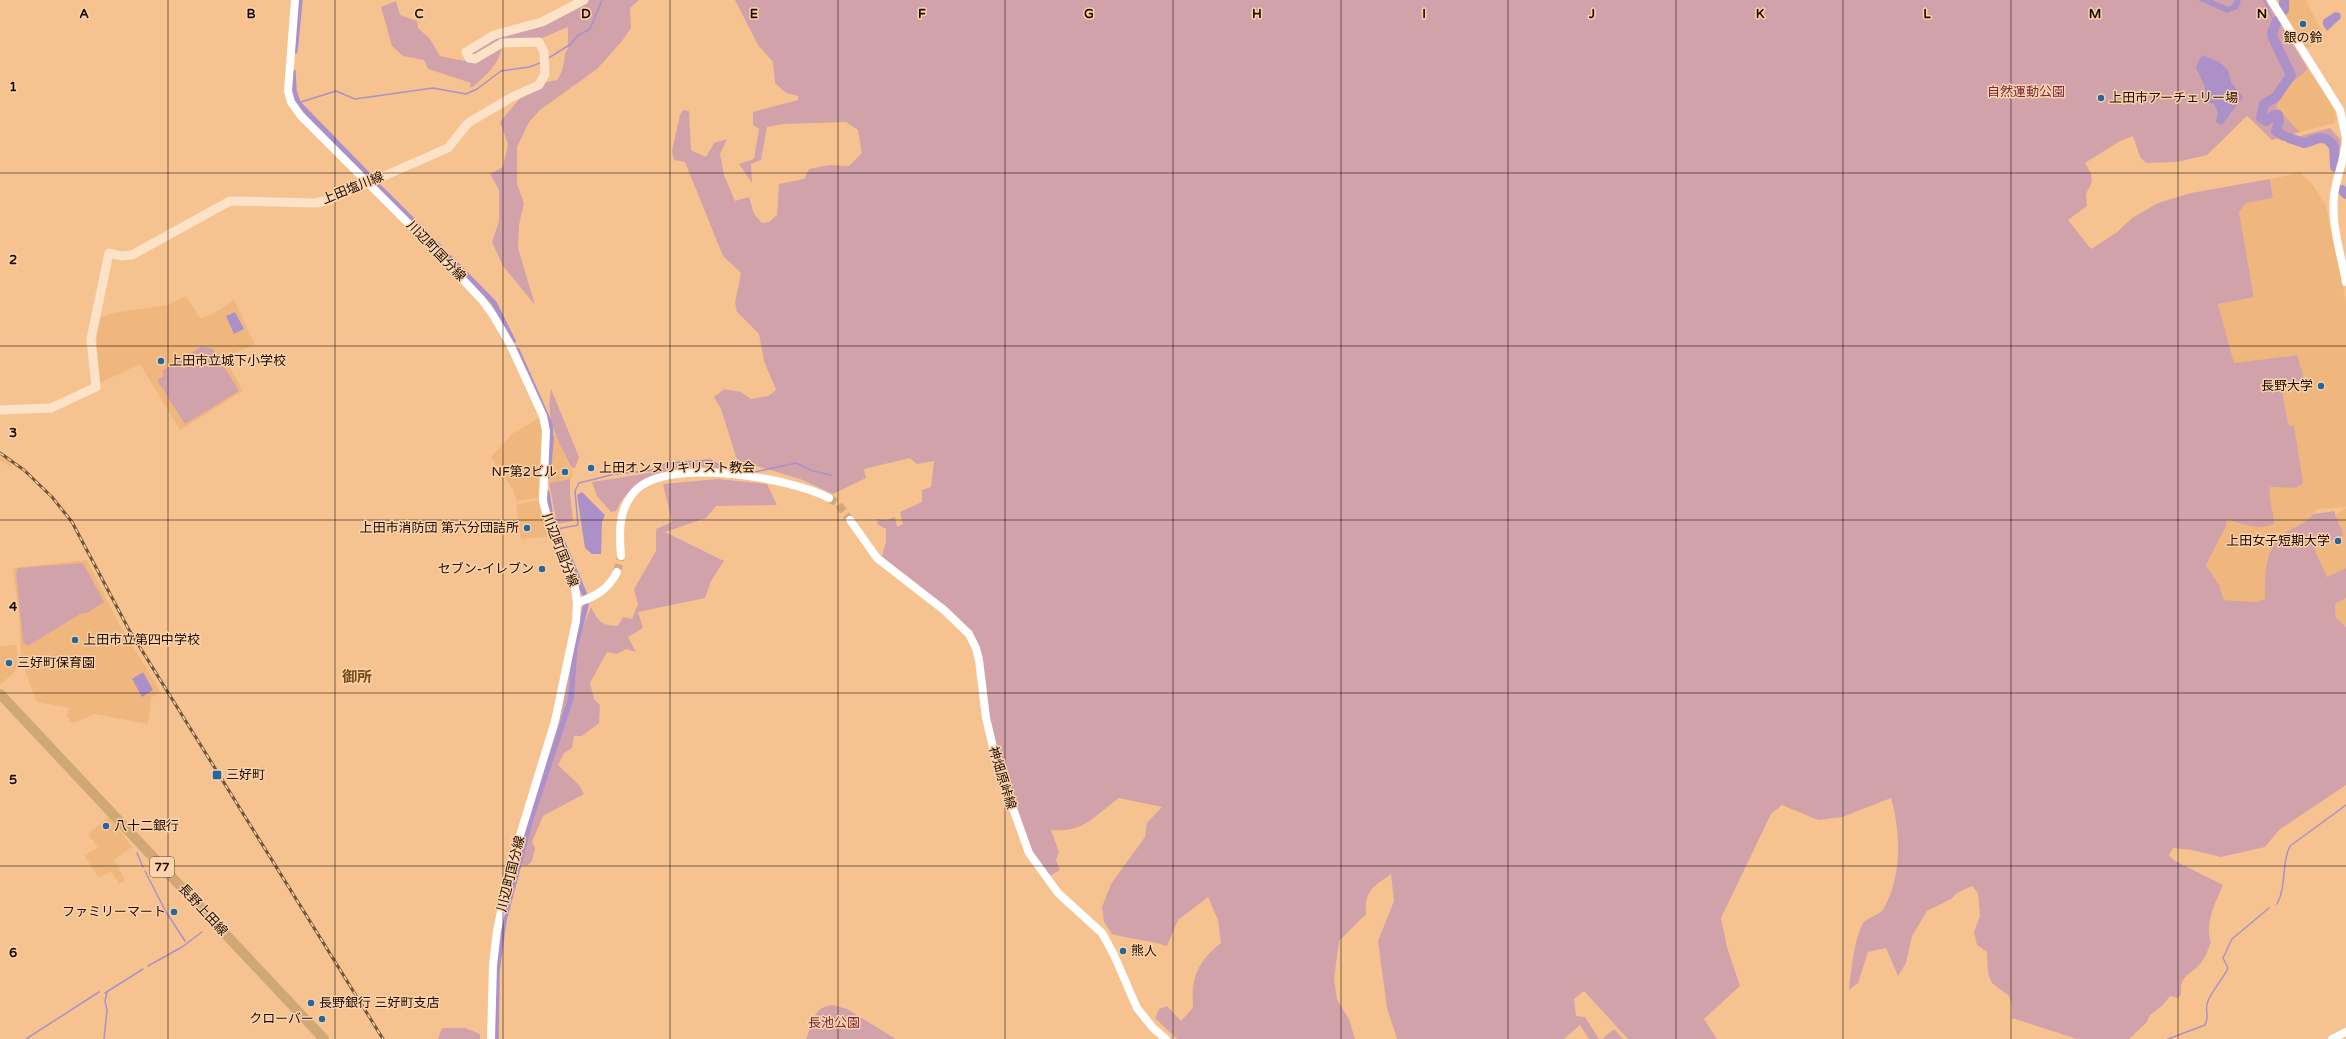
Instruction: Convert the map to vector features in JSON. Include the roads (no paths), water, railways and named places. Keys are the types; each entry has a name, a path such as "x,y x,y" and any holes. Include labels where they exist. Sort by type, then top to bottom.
{"main road":[{"name":"上田塩川線","path":"0,410 51,408 96,387 91,339 109,253 121,256 132,255 230,201 316,203 350,192 448,148 468,123 512,97 534,88 544,79 544,52 539,42 502,43 493,47 480,58 472,60 466,52 470,48 494,35 542,22 584,0"},
{"name":"長野上田線","path":"0,694 324,1039"}],"street":[{"name":"川辺町国分線","path":"295,0 288,79 291,102 301,116 482,300 510,344 543,416 546,431 544,508 574,581 577,602 573,637 555,721 510,868 497,931 493,965 491,1039"},
{"path":"2271,0 2301,52 2330,92 2340,110 2345,125 2345,155 2334,196 2334,208 2336,229 2346,282"},
{"path":"621,556 619,526 624,507 636,490 643,484 662,476 693,472 713,472 766,479 818,491 829,498"},
{"name":"神畑原峠線","path":"850,520 877,558 944,610 969,634 978,654 987,724 997,764 1029,853 1058,893 1102,933 1114,955 1137,1008 1153,1028 1166,1039"},
{"path":"577,602 604,590 611,583 617,572"},
{"path":"2332,1039 2346,1032"}],"waterway":[{"path":"295,51 300,0"},
{"path":"547,59 571,44 577,36 590,29 602,0"},
{"path":"2264,0 2275,24"},
{"path":"2284,0 2284,10"},
{"path":"2277,21 2272,33 2273,38 2291,75 2276,97 2264,104 2261,118 2266,121 2274,115 2278,115 2279,120 2276,131 2284,136"},
{"path":"298,103 336,91 355,99 433,88 466,94 477,89 501,71 529,67 540,63"},
{"path":"293,72 294,91 298,103 370,177"},
{"path":"2289,138 2304,143 2319,138 2327,139 2334,147 2335,167"},
{"path":"377,185 441,249"},
{"path":"2342,190 2346,194"},
{"path":"446,254 494,303 513,341"},
{"path":"517,350 550,424 551,439 548,476"},
{"path":"557,529 578,525 575,491 579,483 615,474 655,470 667,463 710,460 726,469 741,471"},
{"path":"750,473 796,463 813,471 831,475"},
{"path":"547,493 550,512 584,593"},
{"path":"496,1039 497,971 504,920 530,822 571,698 575,647 586,605"},
{"path":"2277,904 2282,889 2287,853 2290,846 2346,805"},
{"path":"137,853 143,867"},
{"path":"145,871 166,912 185,941"},
{"path":"2168,1039 2205,1025 2207,1019 2208,1001 2228,968 2223,958 2232,939 2269,908"},
{"path":"148,966 182,947 202,932"},
{"path":"105,993 143,969"},
{"path":"26,1039 99,992"},
{"path":"104,1039 107,1010 105,1001 107,992"}],"tunnel":[{"path":"829,498 838,504 850,520"},
{"path":"617,572 621,556"}],"railway":[{"path":"0,453 24,470 52,497 72,522 128,628 383,1039"}],"place":[{"name":"銀の鈴","path":"2303,24"},
{"name":"上田市アーチェリー場","path":"2101,98"},
{"name":"上田市立城下小学校","path":"161,361"},
{"name":"長野大学","path":"2321,386"},
{"name":"上田オンヌリキリスト教会","path":"591,468"},
{"name":"NF第2ビル","path":"565,472"},
{"name":"上田市消防団 第六分団詰所","path":"527,528"},
{"name":"上田女子短期大学","path":"2338,541"},
{"name":"セブン-イレブン","path":"542,569"},
{"name":"上田市立第四中学校","path":"75,640"},
{"name":"三好町保育園","path":"9,663"},
{"name":"三好町","path":"217,775"},
{"name":"八十二銀行","path":"106,826"},
{"name":"ファミリーマート","path":"174,912"},
{"name":"熊人","path":"1123,951"},
{"name":"長野銀行 三好町支店","path":"311,1003"},
{"name":"クローバー","path":"322,1019"}],"district":[{"name":"御所","path":"357,677"}],"park label":[{"name":"自然運動公園","path":"2026,92"},
{"name":"長池公園","path":"834,1023"}]}
